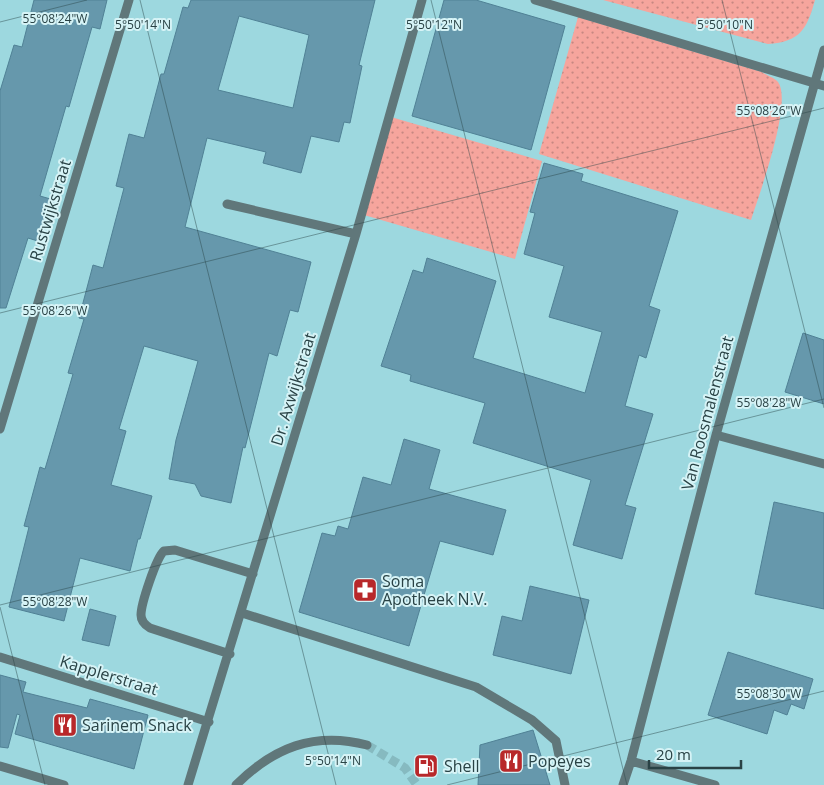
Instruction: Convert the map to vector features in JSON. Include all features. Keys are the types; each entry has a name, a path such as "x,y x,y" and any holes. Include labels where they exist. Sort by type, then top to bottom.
{"street":[{"name":"Rustwijkstraat","path":"0,429 129,0"},
{"name":"Dr. Axwijkstraat","path":"188,785 230,654 356,234 422,0"},
{"path":"535,0 819,84"},
{"name":"Van Roosmalenstraat","path":"623,785 631,761 716,435 819,84 824,50"},
{"path":"227,204 356,234"},
{"path":"716,435 824,464"},
{"path":"230,654 150,628 144,624 141,618 142,607 164,551 175,550 253,574"},
{"path":"242,613 476,687 532,720 556,741 565,785"},
{"name":"Kapplerstraat","path":"0,657 209,722"},
{"path":"236,785 267,758 316,740 354,742 367,745"},
{"path":"631,761 715,785"},
{"path":"0,766 64,785"}],"shaded area":[{"path":"603,0 815,0 809,19 795,37 779,43 768,44"},
{"path":"578,17 762,72 778,82 781,93 781,108 778,128 767,171 751,220 539,154"},
{"path":"391,117 542,161 515,259 364,215"}],"building":[{"path":"34,0 107,0 100,29 92,27 69,107 66,106 40,196 54,200 41,242 28,238 6,308 0,308 0,91 14,45 22,47"},
{"path":"191,0 375,0 359,65 362,66 350,123 344,122 339,142 311,136 301,173 263,163 266,152 207,138 185,227 311,262 298,312 290,310 277,356 269,353 245,448 243,447 231,503 201,496 195,484 169,479 176,440 198,361 144,346 119,429 126,431 111,485 152,496 140,539 138,539 130,571 80,558 64,621 9,607 29,527 24,526 40,467 45,469 73,374 68,373 84,319 79,318 93,265 103,268 124,188 116,186 129,134 144,138 161,74 164,74 183,7 188,8","holes":["239,16 309,35 293,108 218,90"]},
{"path":"444,0 476,0 565,26 531,150 412,116"},
{"path":"544,163 583,174 581,181 678,211 649,306 660,310 646,358 639,355 625,406 653,414 625,505 636,508 622,559 573,545 591,480 473,443 485,403 410,381 411,375 381,366 413,270 423,273 427,258 496,281 473,358 585,393 602,332 549,317 564,266 524,254 535,213 530,212"},
{"path":"803,333 824,340 824,404 785,392"},
{"path":"404,439 440,450 429,489 506,510 493,555 440,541 409,646 299,612 322,533 335,536 338,526 348,529 363,477 391,485"},
{"path":"774,502 824,513 824,609 755,594"},
{"path":"530,586 589,600 571,674 493,655 502,616 522,621"},
{"path":"90,609 116,616 109,646 82,640"},
{"path":"728,652 813,679 804,709 791,704 787,715 774,710 767,734 708,715"},
{"path":"0,675 26,682 23,692 87,708 90,699 148,715 134,769 15,734 20,715 17,714 8,748 0,747"},
{"name":"Popeyes","path":"533,730 550,785 478,785 480,745"}],"tunnel":[{"path":"367,745 405,768 417,785"}],"place":[{"name":"Soma Apotheek N.V.","path":"365,590"},
{"name":"Sarinem Snack","path":"65,725"},
{"name":"Popeyes","path":"511,761"},
{"name":"Shell","path":"426,766"}]}
